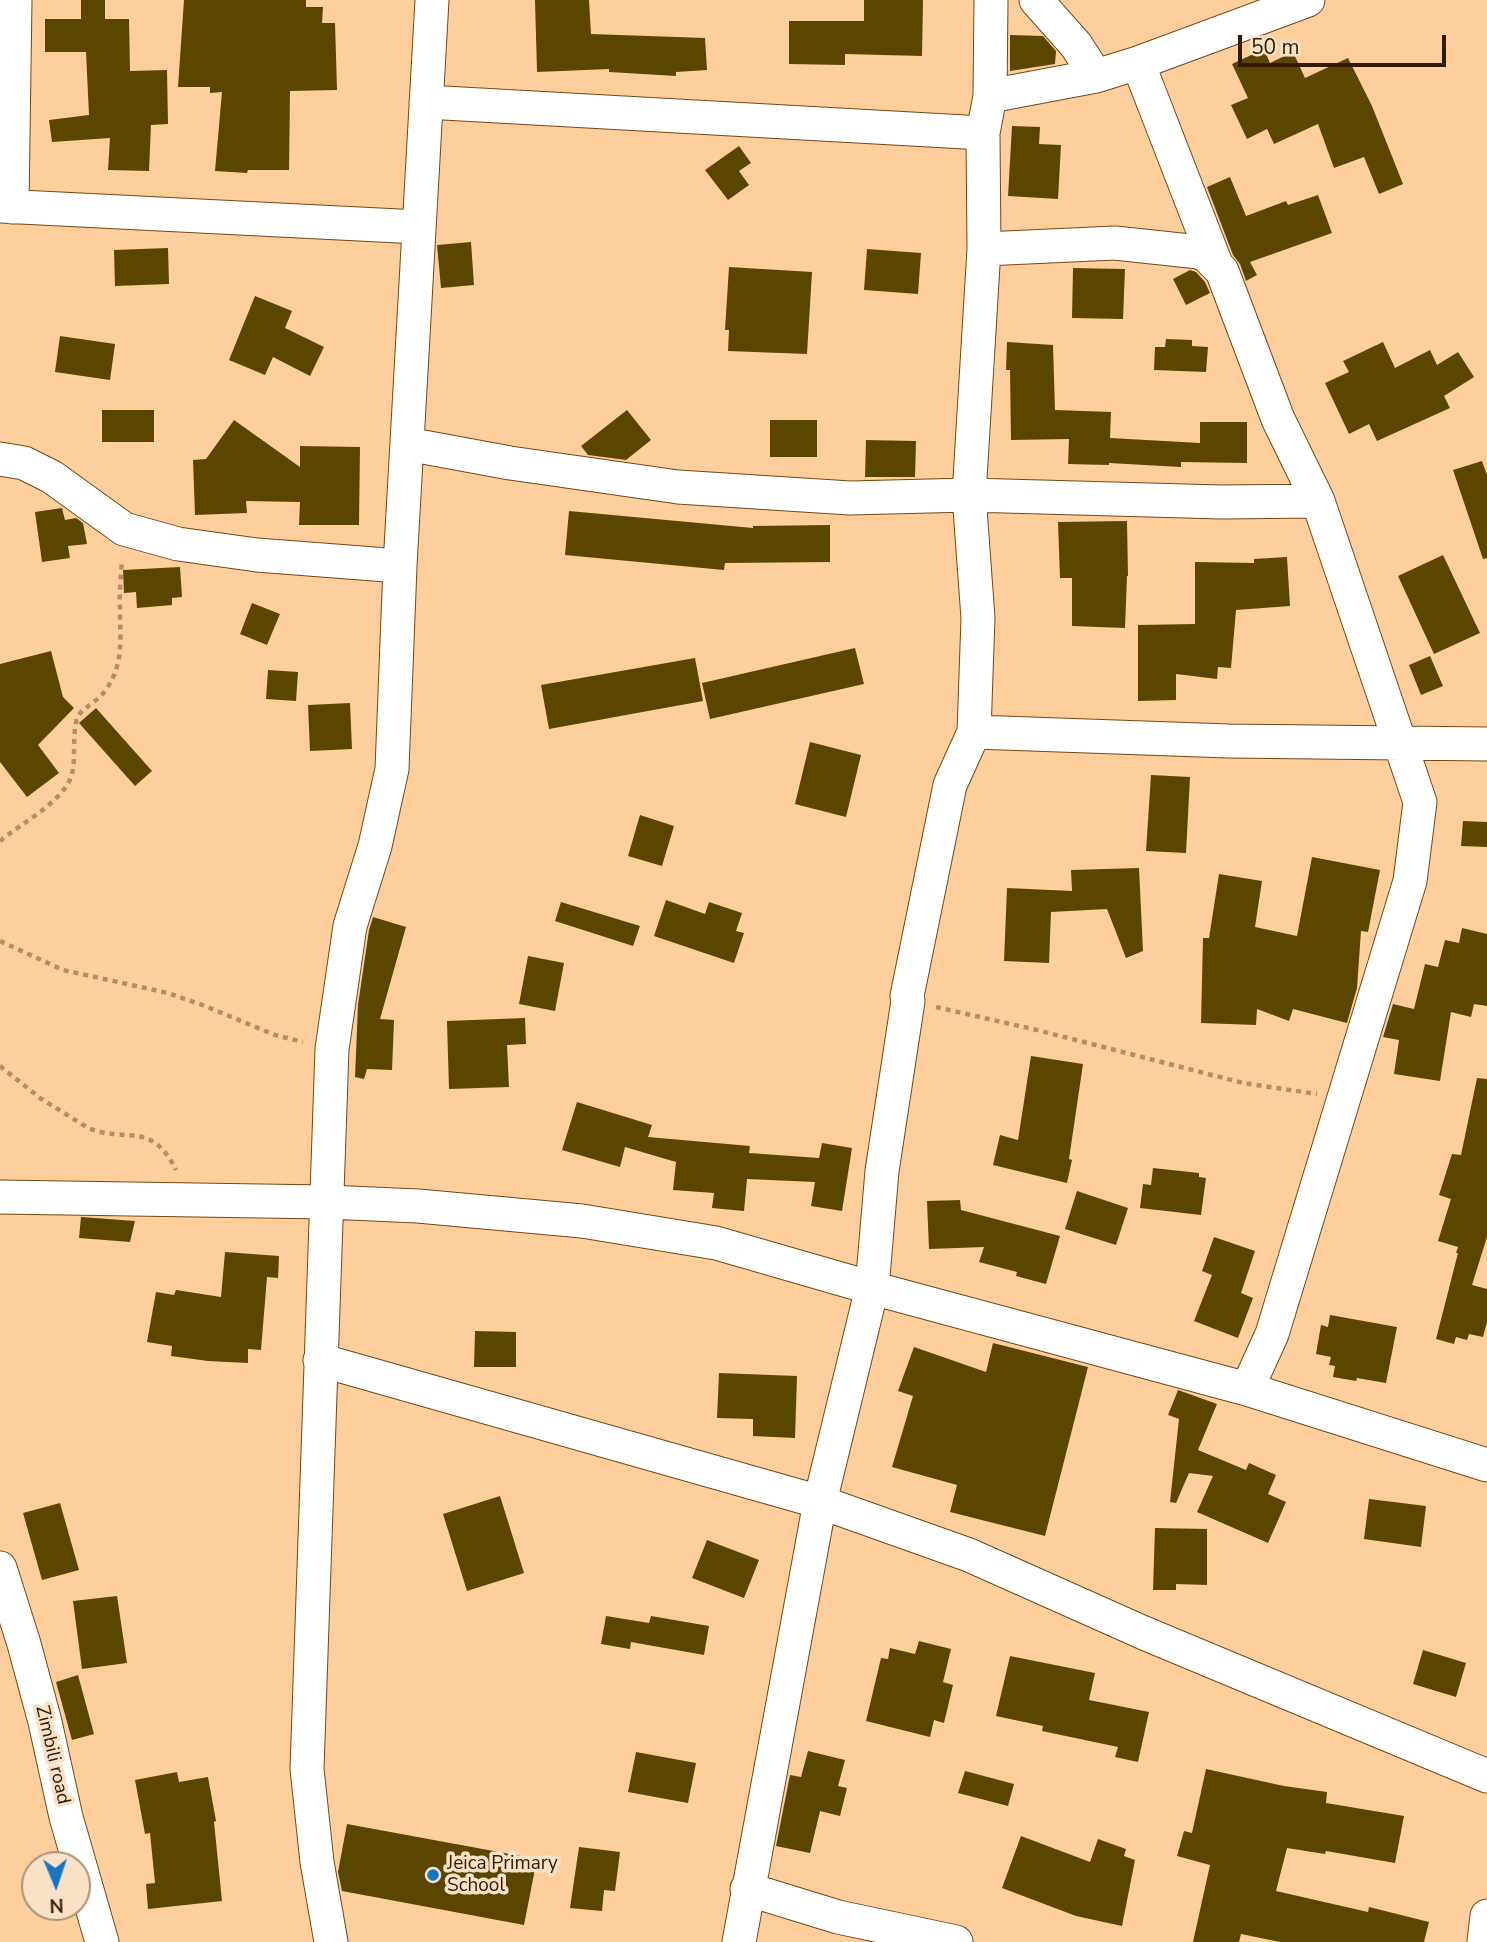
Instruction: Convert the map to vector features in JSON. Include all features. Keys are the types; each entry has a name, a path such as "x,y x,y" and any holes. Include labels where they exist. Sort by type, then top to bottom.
{"street":[{"path":"15,0 6,206 419,227"},
{"path":"331,1942 317,1862 307,1769 332,1049 350,926 375,846 392,769 400,566 432,0"},
{"path":"739,1942 820,1502 872,1288 883,1171 907,996 950,785 974,732 978,618 969,495 984,248 983,133 990,96 990,0"},
{"path":"1036,0 1076,45 1096,76"},
{"path":"990,96 1096,76 1308,0"},
{"path":"1138,63 1216,264 1226,279 1278,419 1318,501 1420,802 1410,881 1272,1334 1247,1389"},
{"path":"426,102 983,133"},
{"path":"984,248 1115,243 1199,253 1216,264"},
{"path":"407,444 510,463 678,486 850,498 969,495 1221,502 1318,501"},
{"path":"0,459 24,463 52,477 124,529 178,544 257,555 400,566"},
{"path":"974,732 1229,741 1487,744"},
{"path":"0,1197 418,1206 582,1221 716,1243 1247,1389 1487,1465"},
{"path":"320,1360 820,1502 970,1555 1144,1633 1487,1776"},
{"name":"Zimbili road","path":"0,1568 35,1683 66,1817 102,1942"},
{"path":"747,1889 838,1917 956,1942"},
{"path":"1484,1942 1487,1916"}],"path":[{"path":"0,841 68,784 72,772 76,718 80,712 97,701 117,670 121,654 124,529"},
{"path":"0,941 63,971 168,993 275,1035 332,1049"},
{"path":"908,1001 1041,1031 1243,1083 1343,1097"},
{"path":"0,1066 40,1098 88,1128 147,1137 159,1143 168,1153 191,1200"}],"building":[{"path":"81,0 105,0 105,19 129,19 130,71 167,70 168,124 151,125 149,171 108,170 110,138 52,142 49,120 89,115 86,52 45,52 45,19 81,19"},
{"path":"184,0 306,0 306,7 323,7 322,23 335,23 337,90 290,91 289,170 248,170 247,173 215,171 222,92 210,93 210,87 178,87"},
{"path":"535,0 589,0 591,34 705,38 707,70 676,72 676,76 609,72 609,69 537,72"},
{"path":"864,0 923,0 922,56 845,54 845,65 789,64 789,21 864,21"},
{"path":"1010,35 1043,36 1056,51 1055,64 1010,71"},
{"path":"1264,49 1270,63 1293,52 1305,78 1348,58 1372,106 1403,184 1379,194 1364,157 1334,168 1318,124 1274,144 1267,129 1247,139 1231,105 1248,98 1232,64"},
{"path":"1012,126 1040,127 1039,144 1061,145 1058,199 1008,196"},
{"path":"739,146 751,163 739,171 749,185 728,200 705,170"},
{"path":"1230,177 1246,216 1286,201 1288,205 1318,195 1332,233 1250,262 1257,275 1246,281 1207,187"},
{"path":"471,242 474,285 441,288 437,245"},
{"path":"168,248 169,284 115,286 114,250"},
{"path":"867,249 921,253 918,294 864,290"},
{"path":"729,267 812,272 807,354 728,351 729,330 725,330"},
{"path":"1073,268 1125,269 1123,319 1072,318"},
{"path":"1190,270 1196,272 1205,282 1210,293 1186,305 1173,279"},
{"path":"255,296 292,311 285,328 324,347 310,376 273,357 265,375 229,360"},
{"path":"60,336 115,344 110,380 55,372"},
{"path":"1166,339 1192,340 1192,346 1208,347 1206,372 1154,370 1155,347 1165,347"},
{"path":"1007,342 1053,345 1055,410 1111,412 1110,438 1200,443 1200,422 1247,422 1247,463 1181,462 1181,467 1068,464 1069,439 1011,440 1010,370 1006,370"},
{"path":"1383,342 1395,368 1430,350 1437,365 1458,352 1474,377 1444,396 1450,408 1377,441 1369,424 1349,434 1325,383 1349,372 1343,361"},
{"path":"102,410 154,410 154,442 102,442"},
{"path":"627,410 651,440 626,460 588,455 581,446"},
{"path":"234,420 300,467 300,446 360,447 359,525 299,525 300,502 246,501 247,513 195,515 193,460 206,459"},
{"path":"770,420 817,420 817,457 770,457"},
{"path":"866,440 916,441 915,477 865,477"},
{"path":"1482,461 1487,475 1487,558 1483,559 1453,470"},
{"path":"62,508 65,520 76,518 83,523 87,544 68,546 70,558 42,562 35,512"},
{"path":"569,511 753,528 830,525 830,562 725,563 724,570 565,555"},
{"path":"1127,521 1125,628 1072,626 1072,578 1060,578 1058,522"},
{"path":"1443,555 1480,633 1434,654 1398,576"},
{"path":"1287,557 1290,606 1236,610 1231,668 1218,667 1217,679 1176,674 1176,700 1138,701 1138,625 1195,624 1195,562 1254,563 1254,559"},
{"path":"180,567 182,597 172,598 172,605 137,608 136,592 124,593 123,570"},
{"path":"252,603 280,614 267,645 240,634"},
{"path":"855,648 864,684 710,719 702,683"},
{"path":"51,651 63,697 74,708 38,745 59,773 27,797 0,762 0,664"},
{"path":"1430,656 1443,686 1421,695 1409,665"},
{"path":"695,658 703,701 549,729 541,685"},
{"path":"268,670 298,672 296,701 266,699"},
{"path":"350,703 352,749 310,751 308,705"},
{"path":"96,708 152,771 135,786 79,723"},
{"path":"810,742 861,755 846,817 795,804"},
{"path":"1151,775 1190,777 1186,853 1146,851"},
{"path":"640,815 674,826 662,866 628,856"},
{"path":"1463,821 1487,822 1487,847 1461,846"},
{"path":"1312,857 1380,870 1368,932 1361,931 1357,988 1347,1023 1293,1009 1289,1021 1257,1009 1256,1025 1201,1023 1203,938 1209,938 1219,874 1262,881 1255,927 1297,936"},
{"path":"1139,868 1143,951 1126,958 1107,909 1051,912 1049,963 1004,961 1007,888 1072,891 1071,870"},
{"path":"666,900 705,914 709,902 742,913 736,931 744,933 734,963 654,936"},
{"path":"561,902 640,926 633,946 555,921"},
{"path":"373,917 406,927 380,1019 394,1020 392,1070 367,1069 364,1079 355,1077 358,1005"},
{"path":"1462,928 1487,934 1487,1006 1474,1004 1471,1017 1451,1012 1440,1081 1394,1074 1399,1040 1383,1037 1393,1004 1414,1009 1425,964 1438,967 1445,940 1459,943"},
{"path":"528,956 564,963 555,1011 519,1004"},
{"path":"525,1018 526,1044 507,1045 509,1087 449,1089 447,1021"},
{"path":"1031,1056 1083,1064 1067,1183 993,1165 1000,1135 1018,1140"},
{"path":"1477,1078 1487,1079 1487,1237 1472,1285 1487,1289 1487,1322 1483,1337 1469,1334 1467,1340 1456,1337 1454,1344 1436,1339 1458,1253 1458,1247 1438,1241 1451,1199 1439,1195 1452,1154 1461,1155"},
{"path":"577,1102 652,1125 648,1137 750,1146 749,1153 819,1158 822,1143 852,1148 842,1211 811,1206 815,1182 747,1179 744,1211 712,1208 714,1193 673,1190 676,1162 625,1147 620,1167 562,1150"},
{"path":"1153,1168 1199,1173 1199,1177 1206,1178 1201,1215 1140,1208 1143,1184 1151,1185"},
{"path":"1077,1191 1128,1208 1116,1245 1065,1229"},
{"path":"960,1200 961,1210 1060,1236 1046,1284 1016,1276 1017,1272 979,1262 984,1247 929,1249 927,1201"},
{"path":"81,1217 135,1221 130,1242 79,1238"},
{"path":"1214,1237 1255,1251 1241,1293 1253,1298 1238,1338 1194,1321 1212,1275 1202,1271"},
{"path":"225,1252 279,1256 278,1278 267,1277 261,1350 248,1349 248,1363 208,1361 171,1356 172,1346 147,1342 156,1292 174,1295 176,1290 221,1297"},
{"path":"1330,1315 1397,1327 1386,1383 1333,1377 1335,1366 1329,1365 1331,1357 1316,1354 1321,1325 1328,1327"},
{"path":"475,1331 516,1332 516,1367 474,1367"},
{"path":"993,1343 1088,1367 1045,1536 950,1512 957,1485 892,1467 913,1396 898,1391 914,1347 986,1372"},
{"path":"719,1373 797,1376 795,1438 753,1436 753,1419 717,1418"},
{"path":"1178,1390 1217,1404 1198,1450 1246,1470 1249,1463 1276,1475 1268,1494 1286,1502 1268,1543 1197,1512 1213,1476 1189,1473 1176,1503 1170,1502 1179,1419 1168,1415"},
{"path":"500,1496 524,1573 467,1591 443,1514"},
{"path":"1369,1499 1426,1506 1421,1547 1364,1539"},
{"path":"60,1503 79,1570 42,1580 23,1513"},
{"path":"1155,1528 1207,1529 1207,1585 1176,1584 1176,1590 1153,1590"},
{"path":"707,1540 759,1560 744,1598 692,1578"},
{"path":"117,1596 127,1663 82,1669 73,1601"},
{"path":"606,1616 649,1623 651,1616 709,1626 704,1655 631,1642 630,1649 601,1644"},
{"path":"919,1641 951,1649 943,1682 953,1685 944,1723 934,1720 930,1737 866,1721 881,1658 888,1659 890,1648 915,1654"},
{"path":"1423,1650 1466,1663 1456,1697 1413,1684"},
{"path":"1010,1656 1095,1673 1089,1700 1149,1712 1138,1762 1115,1757 1118,1747 1042,1731 1043,1726 996,1716"},
{"path":"78,1675 94,1734 72,1740 56,1682"},
{"path":"808,1751 845,1760 838,1786 847,1788 840,1816 820,1811 810,1853 776,1846 790,1775 801,1777"},
{"path":"636,1752 696,1763 688,1803 628,1792"},
{"path":"1206,1769 1284,1786 1327,1792 1326,1803 1404,1816 1395,1863 1326,1851 1325,1854 1287,1848 1276,1891 1368,1912 1369,1907 1429,1922 1424,1942 1280,1942 1241,1934 1239,1942 1193,1942 1210,1865 1177,1856 1184,1831 1192,1833"},
{"path":"965,1771 1014,1784 1008,1806 958,1793"},
{"path":"177,1772 179,1782 208,1777 216,1821 222,1901 148,1909 146,1884 155,1883 150,1833 145,1834 135,1780"},
{"path":"347,1824 537,1859 524,1925 342,1891 338,1872"},
{"path":"1021,1836 1090,1862 1098,1839 1126,1849 1124,1856 1135,1860 1122,1926 1076,1916 1002,1888"},
{"path":"579,1847 620,1852 615,1891 604,1890 602,1911 570,1908"}],"place":[{"name":"Jeica Primary School","path":"433,1875"}]}
